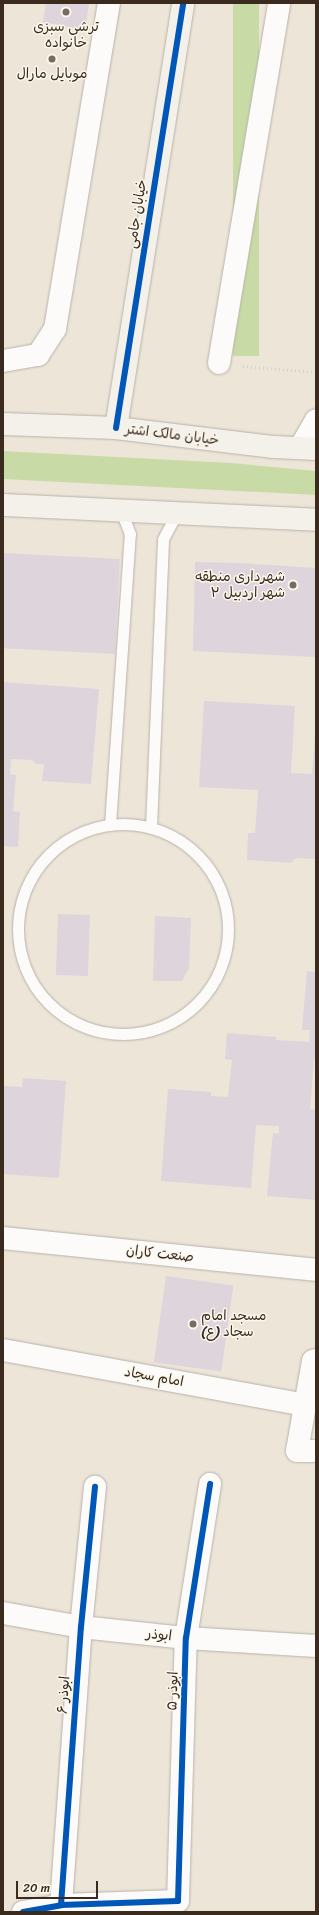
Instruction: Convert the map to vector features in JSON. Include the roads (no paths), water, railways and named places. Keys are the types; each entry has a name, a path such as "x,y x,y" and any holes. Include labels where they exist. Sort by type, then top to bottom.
{"main road":[{"name":"خیابان جامی","path":"116,428 183,3"},
{"name":"خیابان مالک اشتر","path":"3,424 116,428 274,447 308,448"},
{"path":"3,505 316,520"}],"street":[{"path":"3,362 38,355 55,329 109,3"},
{"path":"219,364 279,3"},
{"path":"308,448 316,420"},
{"name":"صنعت کاران","path":"3,1238 316,1270"},
{"name":"امام سجاد","path":"3,1350 305,1405"},
{"path":"306,1451 305,1405 313,1361 316,1360"},
{"name":"ابوذر ۵","path":"61,1905 178,1901 186,1638 210,1484"},
{"name":"ابوذر ۶","path":"61,1905 81,1627 95,1487"},
{"name":"ابوذر","path":"3,1612 81,1627 186,1638 316,1646"},
{"path":"23,1912 61,1905"}],"lane":[{"path":"110,825 130,534 120,511"},
{"path":"151,827 163,539 177,513"},
{"path":"130,824 151,827 181,840 205,862 221,890 229,922 226,955 213,985 192,1010 164,1027 133,1035 100,1033 70,1021 64,1017 44,1000 26,973 18,941 19,909 31,878 51,852 78,834 110,825 130,824"}],"place":[{"name":"ترشی سبزی خانواده","path":"66,12"},
{"name":"موبایل مارال","path":"52,59"},
{"name":"شهرداری منطقه ۲ شهر اردبیل","path":"293,585"},
{"name":"مسجد امام سجاد (ع)","path":"193,1324"}]}
